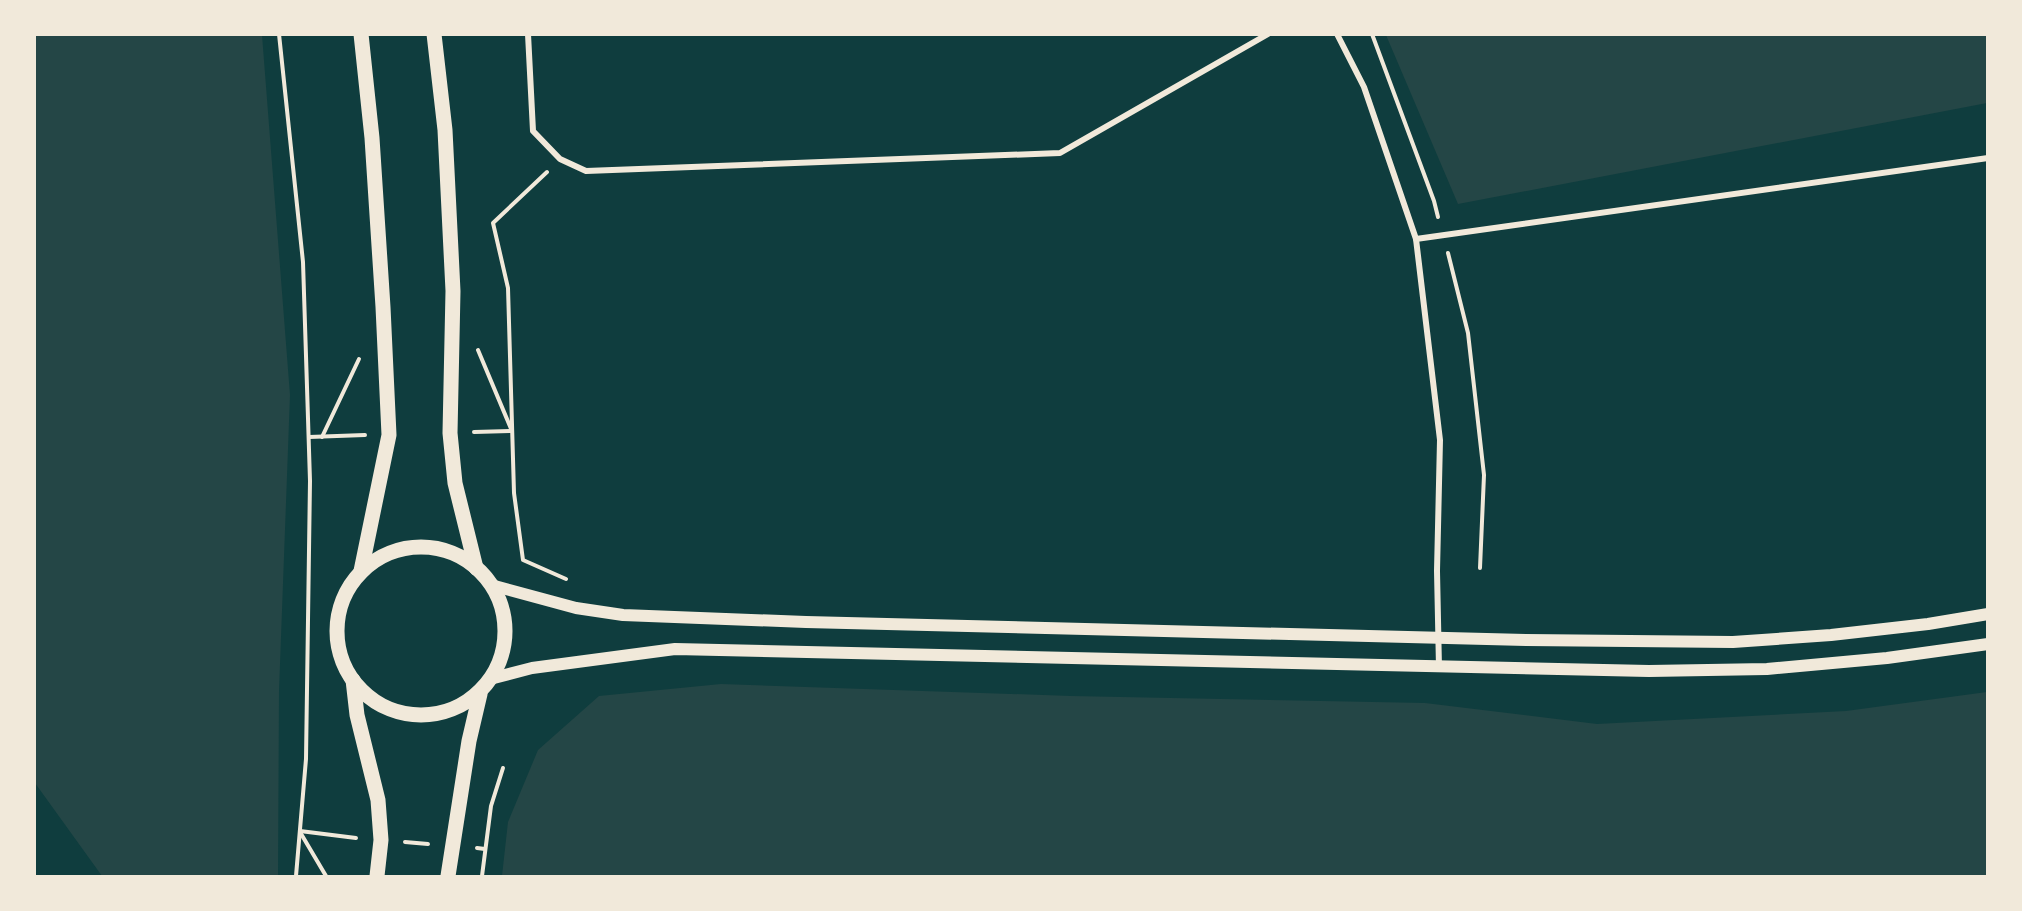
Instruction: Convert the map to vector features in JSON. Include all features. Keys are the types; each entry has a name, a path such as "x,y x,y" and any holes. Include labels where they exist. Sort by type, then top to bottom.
{"main road":[{"path":"361,34 372,138 383,307 388,435 361,571"},
{"path":"434,34 445,130 453,291 450,433 454,483 476,568"},
{"path":"448,876 469,741 480,694 500,662 504,645 505,627 502,609 491,585 476,568 460,557 442,550 416,547 391,553 379,558 361,571 346,593 339,610 338,647 353,680 369,697 390,710 421,715 437,714 452,709 480,694"},
{"path":"491,585 576,608 623,615 806,622 1526,640 1733,642 1831,635 1928,624 1988,614"},
{"path":"490,679 532,668 675,649 1649,672 1767,669 1887,658 1988,644"},
{"path":"353,680 357,715 378,800 381,840 377,876"}],"street":[{"path":"528,34 533,131 560,159 586,171 1060,153 1268,34"},
{"path":"1337,34 1364,87 1416,239 1440,440 1437,571 1439,668"},
{"path":"1416,239 1988,158"}],"path":[{"path":"279,34 303,262 310,481 306,759 296,876"},
{"path":"1372,34 1434,201 1468,333 1484,475 1480,568"},
{"path":"560,159 493,223 508,288 514,494 523,560 576,583"},
{"path":"476,345 512,431"},
{"path":"322,437 363,350"},
{"path":"482,876 491,806 503,768"},
{"path":"300,831 326,876"}],"shaded area":[{"path":"35,34 262,35 290,395 279,691 278,876 102,876 35,783"},
{"path":"1386,35 1987,35 1987,103 1458,204"},
{"path":"721,684 1071,696 1425,703 1597,724 1846,711 1987,692 1987,876 502,876 508,822 538,750 599,696"}]}
